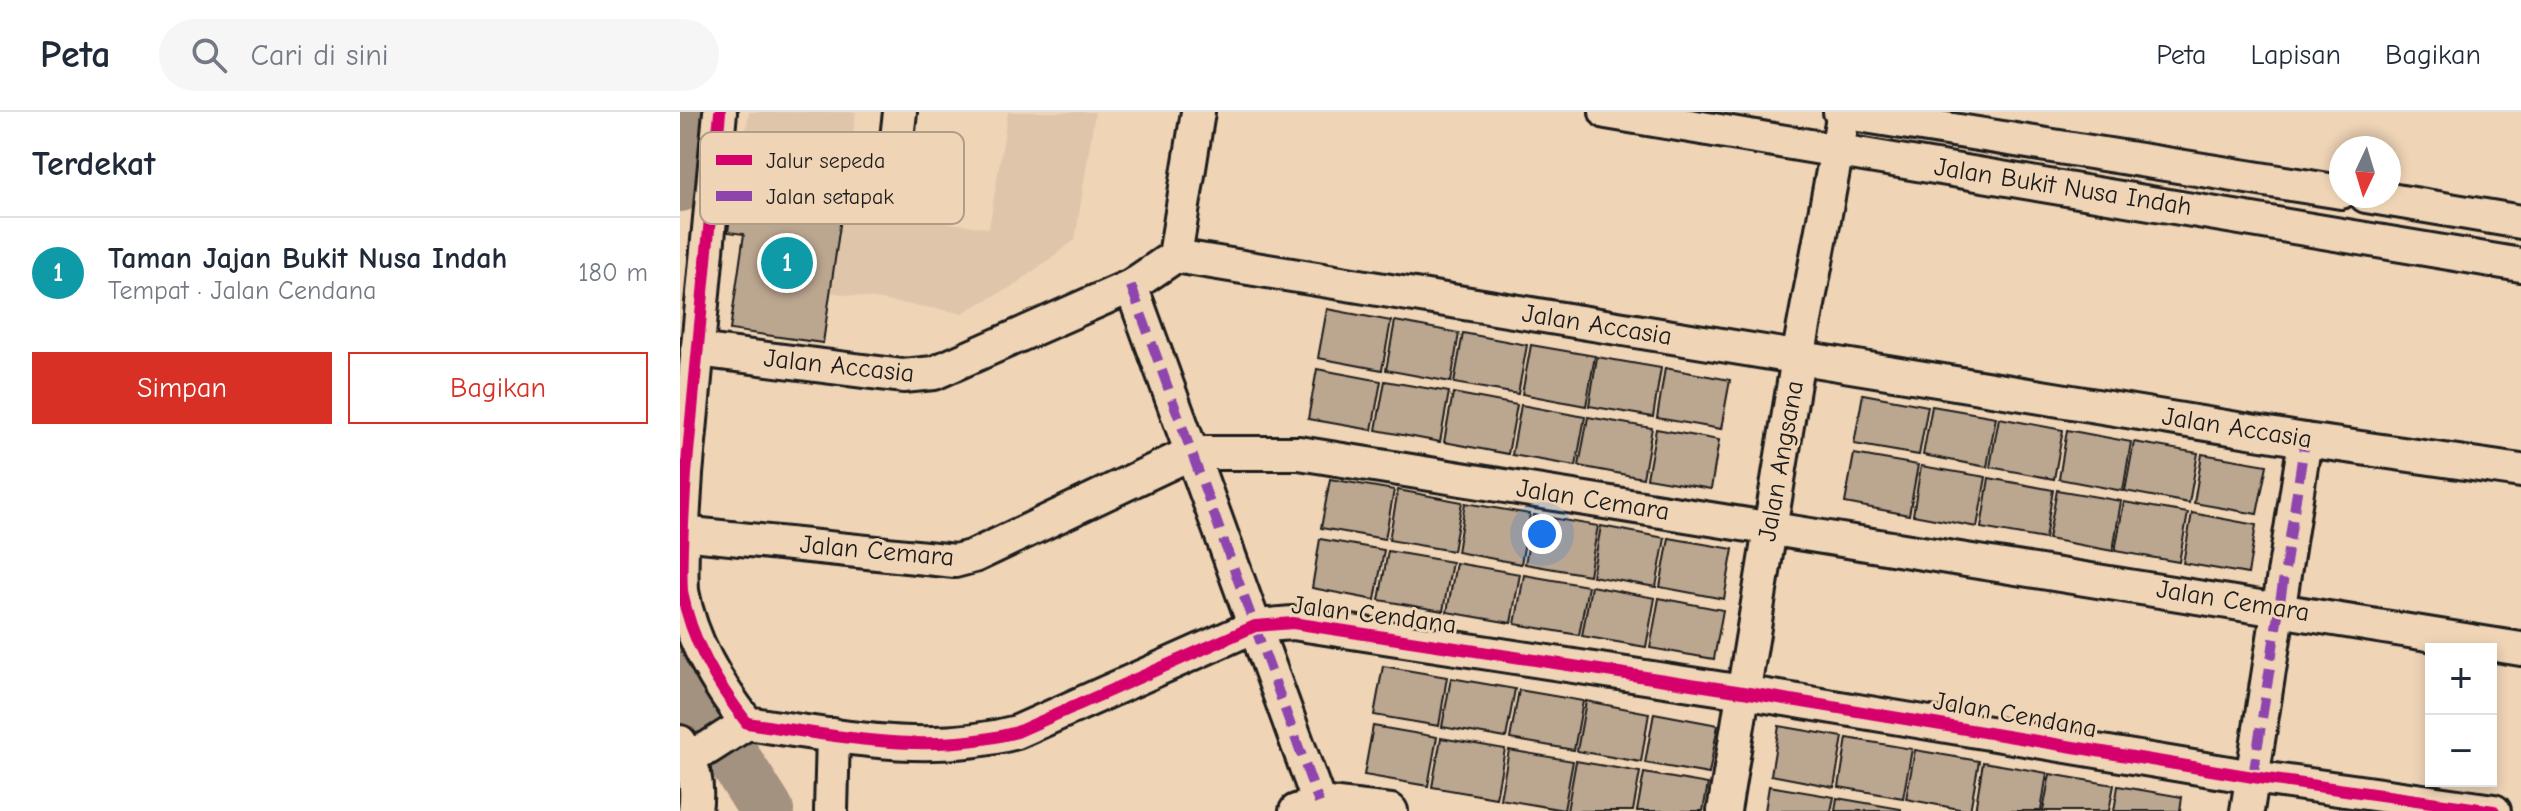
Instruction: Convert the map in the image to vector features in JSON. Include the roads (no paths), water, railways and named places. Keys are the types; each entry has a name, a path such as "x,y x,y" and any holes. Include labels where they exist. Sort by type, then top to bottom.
{"street":[{"path":"718,132 720,112"},
{"path":"898,132 900,112"},
{"path":"1175,256 1198,112"},
{"name":"Jalan Bukit Nusa Indah","path":"1606,112 2521,265"},
{"name":"Jalan Bukit Nusa Indah","path":"1843,112 2329,190"},
{"name":"Jalan Angsana","path":"1724,811 1798,358 1843,112"},
{"path":"2401,202 2521,222"},
{"path":"695,811 698,789 692,749 742,726 706,661 681,589 682,533 709,224"},
{"name":"Jalan Accasia","path":"697,350 917,376 934,373 1131,286 1175,256 2305,440 2521,471"},
{"path":"1131,286 1255,626 1308,807 1391,811"},
{"path":"2247,811 2305,440"},
{"name":"Jalan Cemara","path":"682,533 955,561 974,556 1191,453 1299,453 2521,649"},
{"name":"Jalan Cendana","path":"742,726 918,743 961,744 989,740 1017,732 1255,626 1293,623 1743,692 2253,777 2494,811"},
{"path":"831,811 833,735"}],"waterway":[{"path":"680,185 687,112"},
{"path":"680,673 767,811"}],"place":[{"name":"Taman Jajan Bukit Nusa Indah","path":"787,263"}]}
